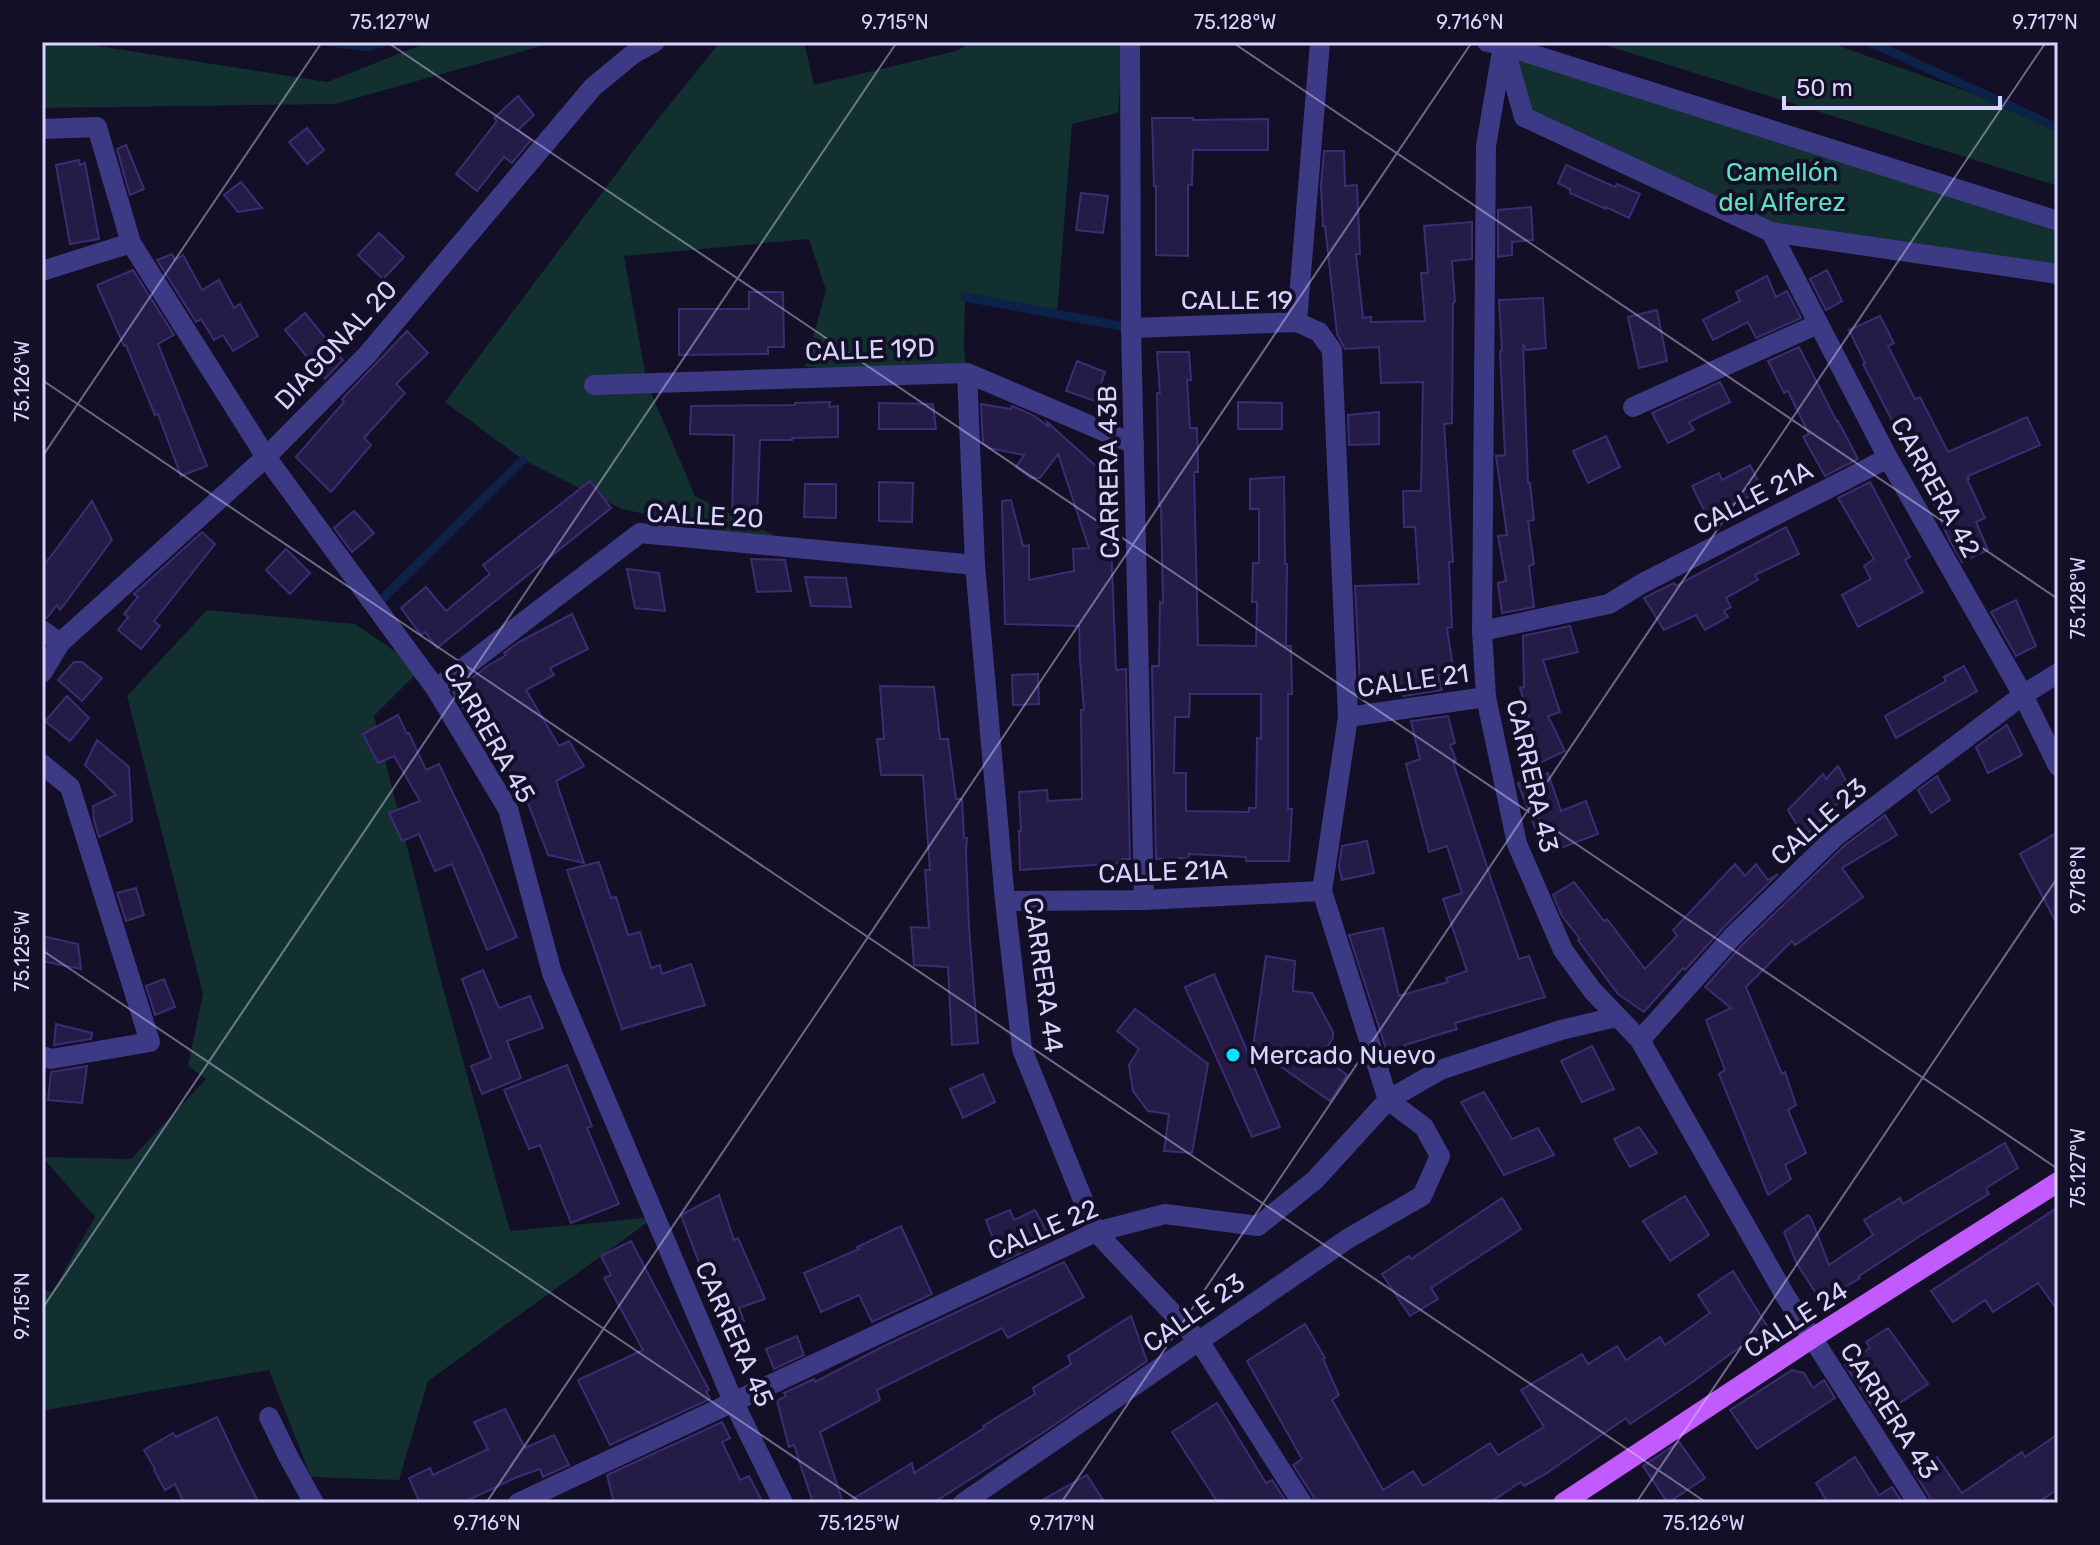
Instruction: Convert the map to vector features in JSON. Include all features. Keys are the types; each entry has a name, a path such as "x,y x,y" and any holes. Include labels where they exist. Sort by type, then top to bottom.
{"main road":[{"name":"CALLE 24","path":"1563,1503 1811,1339 2058,1182"}],"street":[{"name":"DIAGONAL 20","path":"42,673 60,643 266,457 367,355 593,87 633,54 655,42"},
{"name":"CARRERA 43B","path":"1130,42 1131,328 1144,900"},
{"path":"1297,322 1320,42"},
{"path":"1495,44 2058,221"},
{"path":"1495,44 1524,117 1771,232 2058,274"},
{"name":"CARRERA 43","path":"1495,44 1486,146 1482,631 1486,697 1517,844 1563,950 1592,990 1640,1040 1811,1339 1918,1503"},
{"name":"CARRERA 45","path":"42,129 97,127 131,243 266,457 436,689 508,809 552,973 733,1401 783,1503"},
{"name":"CARRERA 42","path":"1771,232 1888,458 2023,695 2058,766"},
{"path":"42,271 131,243"},
{"name":"CALLE 19","path":"1131,328 1297,322 1319,332 1332,350 1348,717"},
{"path":"1633,407 1818,324"},
{"name":"CALLE 19D","path":"594,385 967,373 1134,444"},
{"name":"CARRERA 44","path":"967,373 975,565 1005,901 1022,1049 1096,1232 1199,1341 1302,1503"},
{"name":"CALLE 21A","path":"1482,631 1609,604 1641,584 1888,458"},
{"name":"CALLE 20","path":"436,689 640,533 975,565"},
{"path":"42,630 60,643"},
{"name":"CALLE 23","path":"1640,1040 1733,936 1836,836 2023,695 2058,673"},
{"name":"CALLE 21","path":"1348,717 1486,697"},
{"path":"1348,717 1322,891 1388,1100"},
{"path":"42,764 70,787 150,1042 51,1059 42,1056"},
{"name":"CALLE 21A","path":"1005,901 1144,900 1322,891"},
{"name":"CALLE 22","path":"518,1503 1096,1232 1165,1214 1258,1226 1315,1180 1388,1100 1440,1070 1561,1030 1616,1017"},
{"name":"CALLE 23","path":"963,1503 1349,1238 1422,1196 1440,1156 1424,1127 1388,1100"},
{"path":"269,1417 314,1503"}],"green space":[{"path":"42,42 72,42 327,82 429,42 555,42 335,104 42,108"},
{"path":"720,42 804,42 814,85 956,51 973,42 1124,42 1118,113 1072,124 1057,314 965,297 967,373 805,367 826,290 809,239 624,256 647,383 695,496 800,548 622,509 523,460 445,402 646,134"},
{"path":"1595,42 1828,42 2058,124 2058,186"},
{"name":"Camellón del Alferez","path":"1503,45 2058,232 2058,274 1771,232 1524,117"},
{"path":"207,610 355,624 421,669 374,716 440,977 510,1231 655,1217 428,1381 399,1480 311,1477 269,1370 42,1411 42,1290 52,1292 95,1217 42,1157 131,1159 206,1079 188,1066 203,994 127,696"}],"building":[{"path":"518,96 534,115 518,130 531,140 512,163 504,157 477,191 456,174 497,121 494,118"},
{"path":"1152,118 1268,119 1268,150 1193,150 1192,185 1188,185 1188,256 1156,255"},
{"path":"307,128 324,150 307,164 289,142"},
{"path":"126,145 144,189 130,195 117,149"},
{"path":"1324,151 1344,151 1345,186 1357,185 1360,254 1356,254 1363,318 1371,317 1371,322 1425,321 1421,273 1428,273 1424,226 1472,222 1472,259 1452,261 1455,302 1452,423 1444,424 1453,562 1449,562 1452,627 1447,628 1454,673 1438,675 1442,690 1403,696 1399,680 1360,684 1355,586 1419,584 1415,527 1404,527 1403,491 1421,491 1423,382 1381,383 1379,347 1345,349 1337,334 1323,226 1321,186"},
{"path":"79,160 80,165 85,163 99,239 70,244 56,165"},
{"path":"1566,165 1615,187 1617,184 1640,194 1629,218 1570,193 1570,189 1558,183"},
{"path":"241,182 262,208 238,212 224,195"},
{"path":"1081,193 1108,196 1103,233 1076,230"},
{"path":"1531,207 1533,240 1512,242 1512,255 1498,257 1498,210"},
{"path":"379,233 404,257 383,279 358,255"},
{"path":"172,254 175,260 183,255 202,290 219,280 234,308 240,304 258,336 233,351 223,335 214,340 201,319 196,322 157,260"},
{"path":"133,270 174,335 158,344 207,466 181,476 158,414 155,415 97,285"},
{"path":"1827,270 1842,301 1826,310 1810,279"},
{"path":"1767,276 1776,297 1787,291 1801,318 1756,338 1748,322 1713,340 1703,320 1740,301 1736,292"},
{"path":"749,292 783,292 784,347 768,347 768,354 679,355 679,309 749,309"},
{"path":"1543,298 1546,348 1526,350 1523,344 1528,483 1534,520 1528,521 1534,564 1529,566 1534,607 1502,613 1498,583 1506,581 1498,536 1507,535 1496,456 1505,455 1499,300"},
{"path":"1657,310 1667,361 1639,368 1628,317"},
{"path":"305,313 343,360 325,379 285,330"},
{"path":"1880,316 1894,343 1888,346 1915,399 1920,397 1948,452 2027,417 2040,445 1968,476 1985,518 1976,522 1988,550 1962,562 1905,437 1901,438 1849,330"},
{"path":"407,331 428,353 396,384 405,393 364,438 371,445 331,492 296,457 344,402 342,399"},
{"path":"1799,347 1858,459 1825,476 1803,437 1809,434 1788,391 1784,393 1768,361"},
{"path":"1157,352 1189,352 1190,428 1197,428 1198,472 1194,472 1198,645 1256,646 1257,602 1252,602 1253,563 1259,563 1259,509 1250,509 1250,479 1284,477 1286,646 1291,646 1292,694 1288,694 1288,809 1292,809 1289,861 1246,861 1246,857 1189,854 1189,858 1156,859 1152,666 1159,666 1160,602 1163,603 1157,393 1160,393","holes":["1190,694 1261,694 1256,808 1249,808 1249,812 1186,811 1186,773 1174,773 1175,717 1189,717"]},
{"path":"1077,361 1105,372 1095,401 1066,391"},
{"path":"1720,382 1730,402 1689,422 1694,430 1668,443 1652,413"},
{"path":"830,402 829,407 838,406 838,437 760,440 757,516 732,515 734,435 690,434 691,406"},
{"path":"1238,402 1282,403 1282,429 1238,429"},
{"path":"879,403 933,404 936,429 879,429"},
{"path":"981,404 1011,409 1012,406 1048,426 1047,422 1106,475 1113,496 1111,542 1116,670 1126,669 1130,859 1122,859 1123,863 1020,870 1019,792 1047,790 1048,801 1082,799 1081,710 1084,710 1079,626 1005,624 1002,501 1011,500 1023,546 1029,545 1029,580 1074,571 1073,549 1089,548 1058,454 1040,478 1031,478 1016,467 1024,455 989,448 983,443"},
{"path":"1379,412 1379,444 1349,445 1348,415"},
{"path":"1606,436 1620,467 1588,483 1573,451"},
{"path":"1750,465 1763,490 1707,516 1692,486 1719,473 1722,480"},
{"path":"590,481 611,508 437,648 425,632 421,635 401,608 426,587 446,611 490,574 483,565"},
{"path":"879,482 913,483 912,522 879,521"},
{"path":"1870,482 1910,557 1905,560 1923,592 1858,627 1842,595 1871,579 1864,566 1874,559 1838,498"},
{"path":"805,484 836,484 836,518 804,517"},
{"path":"92,501 112,540 60,610 57,605 47,618 42,617 42,568"},
{"path":"354,511 374,533 352,552 334,528"},
{"path":"1786,527 1799,554 1755,575 1758,580 1726,598 1731,607 1724,611 1728,617 1705,630 1696,615 1664,630 1644,598 1674,583 1676,586"},
{"path":"202,532 215,544 154,621 160,626 141,649 118,630 128,617 124,614 138,597 134,594"},
{"path":"286,549 310,573 290,594 266,570"},
{"path":"751,559 785,560 791,591 757,592"},
{"path":"627,569 659,573 665,611 635,608"},
{"path":"805,577 846,578 851,607 811,606"},
{"path":"2016,600 2036,646 2016,656 1991,612"},
{"path":"572,614 588,649 550,668 554,675 526,690 559,746 569,741 584,766 556,781 584,863 548,855 526,798 491,739 467,710 465,712 453,692 506,655 504,653 519,642"},
{"path":"1570,626 1578,652 1543,660 1560,712 1548,716 1565,751 1535,765 1521,735 1533,730 1520,688 1524,687 1523,636"},
{"path":"74,662 82,662 102,678 82,701 58,680"},
{"path":"1964,666 1977,691 1896,738 1885,716 1946,681 1944,677"},
{"path":"1038,674 1039,704 1013,705 1012,675"},
{"path":"880,686 934,687 940,739 948,739 956,799 962,799 964,838 967,838 969,927 978,1043 952,1045 948,967 914,965 911,927 929,928 925,870 930,870 923,775 881,775 877,739 884,739"},
{"path":"67,696 89,718 70,741 45,721"},
{"path":"398,715 426,770 439,764 517,937 487,950 452,864 435,871 419,834 402,841 389,813 420,801 394,756 378,763 363,734"},
{"path":"1448,716 1455,743 1450,745 1456,760 1453,762 1492,882 1519,959 1529,956 1545,997 1455,1023 1457,1029 1405,1045 1406,1054 1389,1058 1349,935 1383,928 1399,996 1448,982 1446,978 1467,971 1443,899 1462,893 1447,846 1429,852 1406,764 1420,759 1411,721"},
{"path":"2007,725 2022,755 1988,773 1976,747"},
{"path":"97,740 129,767 132,821 99,837 93,806 116,795 85,765"},
{"path":"1838,766 1851,790 1804,837 1788,810 1823,774 1826,779"},
{"path":"1548,773 1561,811 1586,801 1598,834 1545,854 1518,783"},
{"path":"1937,776 1950,800 1931,813 1918,790"},
{"path":"1885,815 1897,835 1842,868 1863,897 1795,945 1792,941 1746,987 1782,1074 1785,1072 1796,1105 1788,1110 1806,1153 1785,1165 1791,1179 1768,1195 1719,1074 1725,1070 1706,1020 1731,1008 1705,987 1742,945 1844,846"},
{"path":"2058,832 2058,926 2020,854"},
{"path":"1367,841 1374,873 1342,880 1339,867 1342,846"},
{"path":"599,862 611,898 616,897 628,935 640,932 651,968 660,965 662,974 691,964 705,1005 622,1029 567,870"},
{"path":"1735,864 1745,876 1756,864 1768,880 1778,874 1685,970 1683,968 1644,1012 1618,994 1562,916 1553,895 1574,882 1645,969 1677,936 1673,930"},
{"path":"136,888 144,915 126,921 117,893"},
{"path":"42,936 78,944 81,969 42,961"},
{"path":"1266,956 1295,961 1293,991 1312,993 1333,1032 1333,1038 1321,1056 1347,1075 1330,1101 1253,1047"},
{"path":"483,970 499,1008 530,996 543,1028 507,1041 521,1078 482,1094 471,1066 491,1058 462,979"},
{"path":"1214,974 1280,1127 1252,1137 1185,987"},
{"path":"164,979 175,1007 155,1015 146,986"},
{"path":"1135,1009 1208,1064 1192,1153 1164,1151 1169,1114 1148,1111 1133,1091 1129,1065 1139,1049 1117,1031"},
{"path":"56,1024 92,1033 91,1039 54,1045"},
{"path":"1592,1046 1614,1089 1582,1102 1561,1061"},
{"path":"567,1065 592,1126 587,1128 619,1204 571,1223 540,1145 529,1149 504,1090"},
{"path":"87,1066 82,1103 48,1100 51,1072"},
{"path":"983,1074 995,1102 963,1118 950,1089"},
{"path":"1484,1092 1512,1139 1538,1128 1554,1155 1504,1175 1461,1102"},
{"path":"1639,1127 1657,1153 1630,1167 1614,1139"},
{"path":"2005,1143 2018,1168 1986,1188 1989,1194 1821,1301 1797,1264 1784,1232 1808,1215 1829,1265 1873,1235 1864,1220 1900,1198 1903,1204"},
{"path":"719,1195 734,1240 738,1238 765,1299 739,1308 744,1321 724,1329 681,1215"},
{"path":"1685,1196 1709,1235 1670,1261 1643,1221"},
{"path":"1502,1198 1521,1229 1431,1288 1438,1299 1410,1316 1382,1274 1409,1256 1411,1259"},
{"path":"2058,1207 2058,1311 2038,1283 1993,1312 1985,1300 1953,1322 1931,1291"},
{"path":"1010,1210 1014,1220 1035,1210 1051,1239 1002,1262 986,1220"},
{"path":"901,1226 932,1294 872,1322 859,1295 821,1312 804,1273"},
{"path":"631,1241 709,1390 706,1391 710,1399 610,1445 578,1380 643,1350 604,1278 611,1275 601,1256"},
{"path":"1064,1262 1084,1297 1008,1338 1002,1328 877,1390 880,1400 820,1432 843,1503 813,1503 794,1445 789,1447 777,1401 786,1396 784,1393 814,1379 815,1382 884,1346"},
{"path":"1733,1271 1769,1329 1630,1424 1626,1418 1544,1475 1524,1486 1521,1482 1489,1503 1315,1503 1293,1465 1302,1459 1247,1361 1305,1324 1325,1358 1339,1395 1332,1400 1383,1490 1413,1471 1423,1486 1490,1443 1498,1455 1544,1427 1521,1390 1582,1354 1588,1364 1617,1346 1626,1360 1660,1337 1665,1345 1710,1313 1698,1295"},
{"path":"1131,1316 1147,1361 1047,1430 933,1503 846,1503 912,1463 914,1473 984,1428 1035,1394 1033,1388 1071,1364 1068,1356"},
{"path":"1888,1328 1928,1384 1879,1417 1845,1365 1870,1348 1866,1342"},
{"path":"797,1336 804,1355 774,1369 766,1349"},
{"path":"1792,1370 1804,1373 1813,1388 1824,1380 1835,1398 1757,1449 1730,1410"},
{"path":"1217,1403 1266,1483 1272,1480 1287,1503 1218,1503 1172,1432"},
{"path":"505,1409 525,1448 554,1435 569,1465 543,1477 540,1469 517,1477 462,1503 420,1503 409,1478 430,1468 433,1475 488,1449 474,1422"},
{"path":"217,1417 259,1503 184,1503 175,1484 165,1490 144,1450 173,1433 176,1437"},
{"path":"722,1422 730,1438 722,1442 740,1480 749,1476 763,1503 614,1503 607,1475"},
{"path":"2058,1434 2058,1489 2037,1503 1931,1503 1914,1472 1937,1457 1962,1493 2022,1452 2025,1457"},
{"path":"1679,1442 1705,1478 1668,1503 1643,1466"},
{"path":"1855,1457 1879,1495 1892,1487 1903,1503 1828,1503 1816,1483"},
{"path":"1087,1475 1105,1503 1037,1503"}],"waterway":[{"path":"330,42 368,47 385,42"},
{"path":"1870,42 2058,128"},
{"path":"965,297 1131,328"},
{"path":"375,606 523,460"}],"place":[{"name":"Mercado Nuevo","path":"1233,1055"}]}
